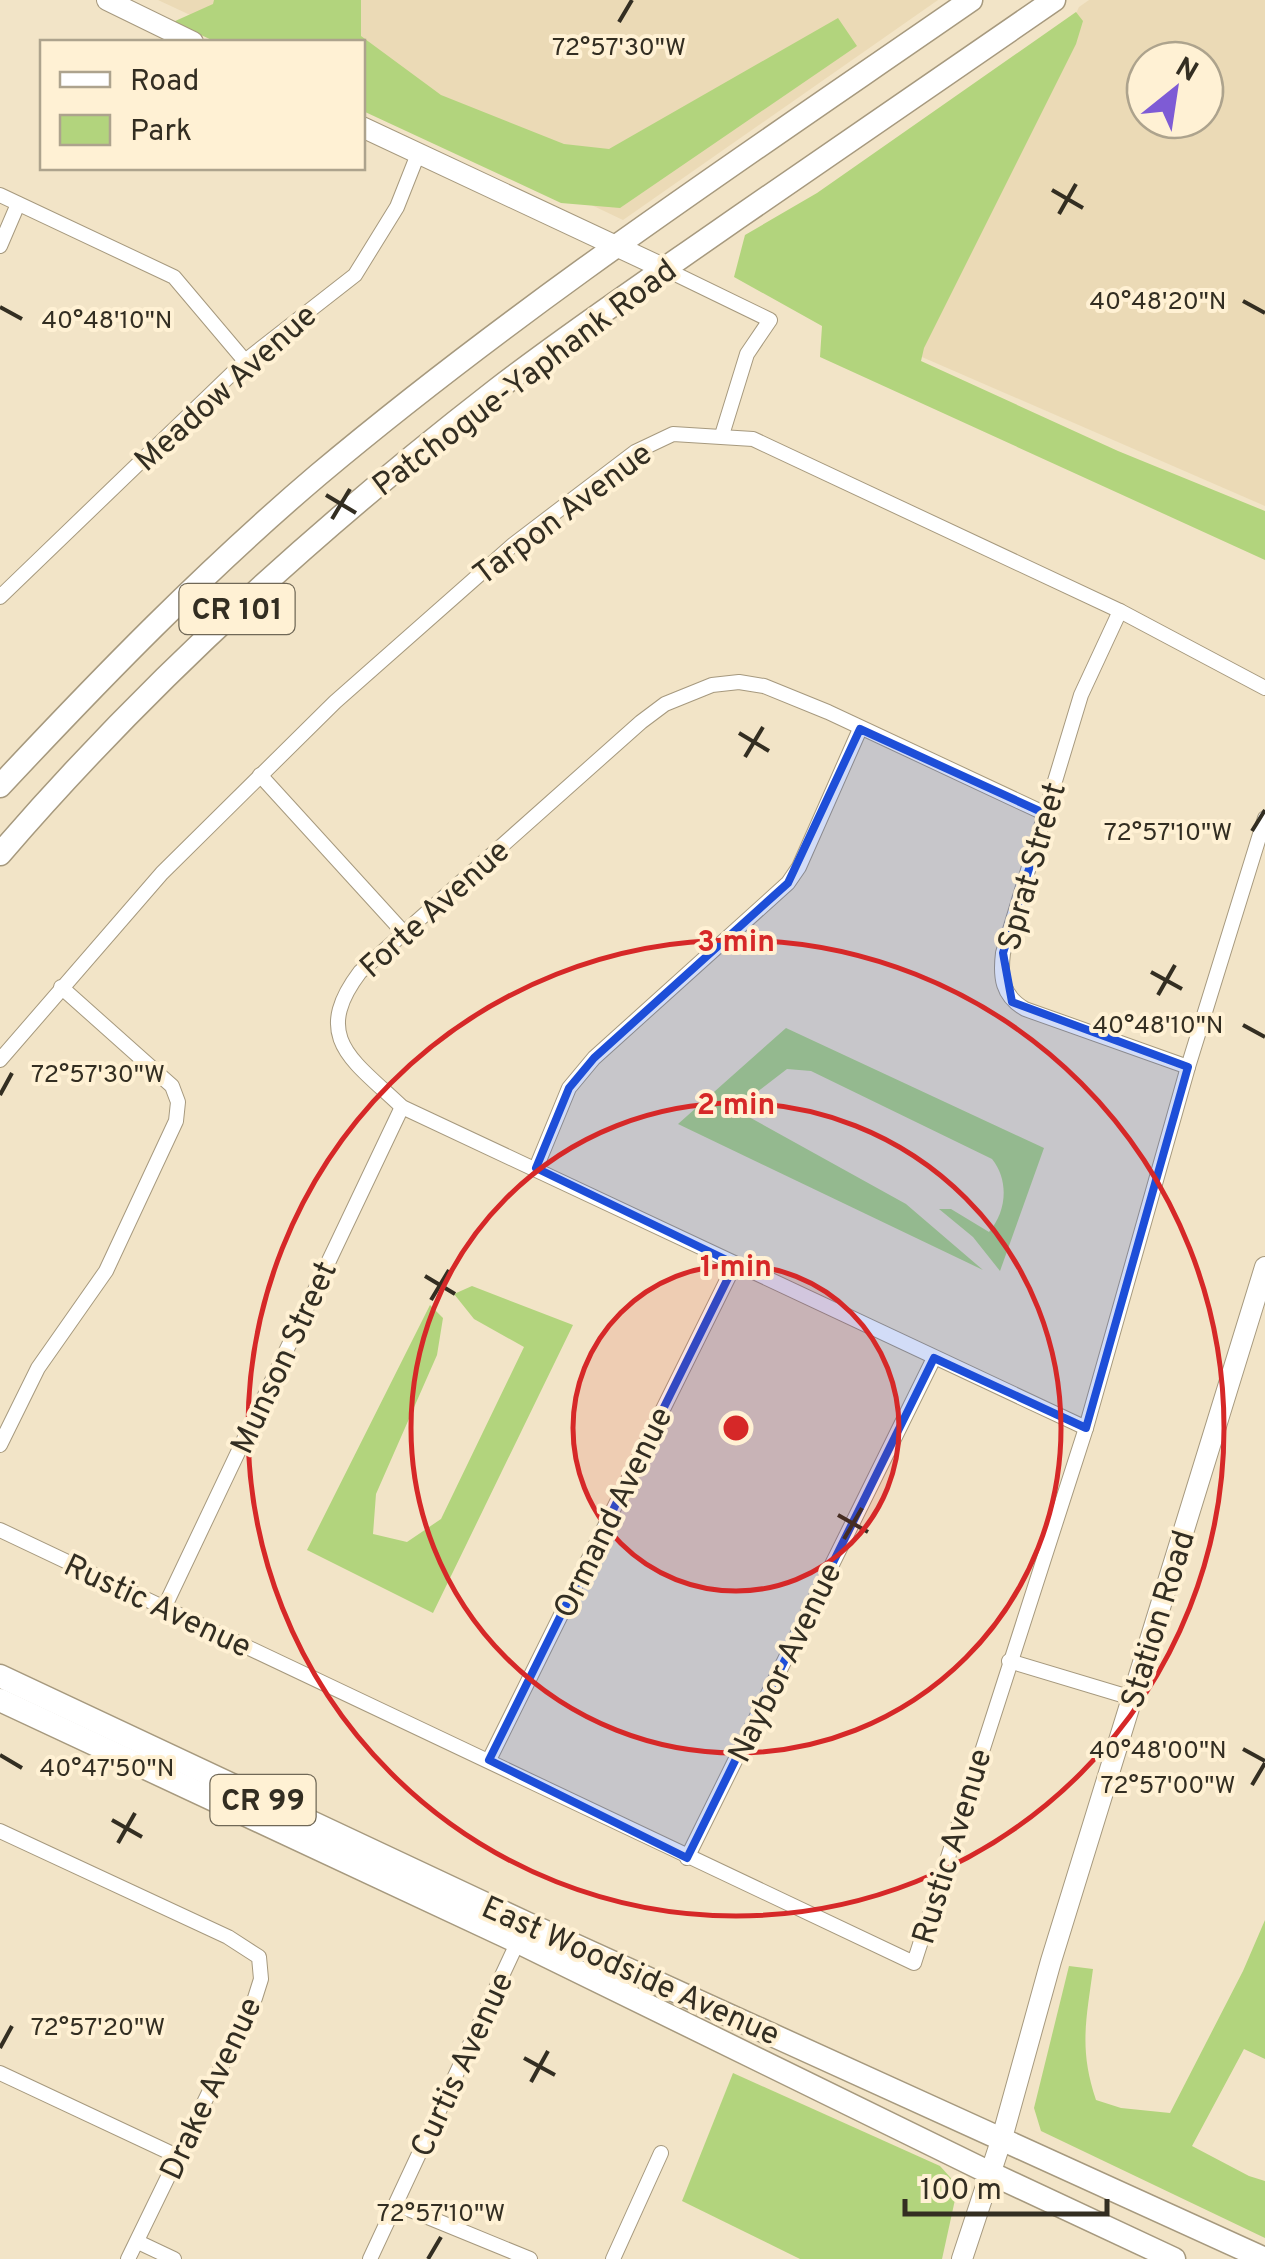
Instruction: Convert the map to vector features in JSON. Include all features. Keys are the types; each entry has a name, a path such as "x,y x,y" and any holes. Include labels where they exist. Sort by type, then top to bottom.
{"main road":[{"path":"107,0 189,40"},
{"name":"Patchogue-Yaphank Road","path":"0,786 140,640 302,489 490,338 971,0"},
{"name":"Patchogue-Yaphank Road","path":"0,854 163,680 298,554 498,389 665,268 1054,0"},
{"path":"365,128 665,268"},
{"name":"Station Road","path":"962,2259 1265,1267"},
{"name":"East Woodside Avenue","path":"0,1676 522,1932 990,2173 1174,2259"},
{"name":"East Woodside Avenue","path":"0,1700 522,1932 1002,2138 1265,2259"}],"street":[{"name":"Meadow Avenue","path":"0,598 244,361 355,275 397,206 418,154"},
{"path":"0,195 174,278 244,361"},
{"path":"0,246 18,204"},
{"path":"665,268 770,320 747,354 722,435"},
{"name":"Tarpon Avenue","path":"0,1060 162,874 350,688 514,544 648,444 672,434 753,438 1120,611 1265,688"},
{"name":"Sprat Street","path":"1120,611 1081,695 1001,972 1012,1002 1025,1009 1188,1066"},
{"name":"Forte Avenue","path":"1046,814 789,694 739,682 712,685 664,704 640,722 354,980 336,1018 340,1042 402,1107 1086,1428"},
{"path":"536,1168 568,1088 594,1058 788,883 799,867 860,729"},
{"path":"260,775 404,932"},
{"name":"Rustic Avenue","path":"0,1530 914,1964 1086,1428 1188,1066 1265,818"},
{"path":"0,1445 38,1368 106,1271 176,1121 178,1102 172,1086 61,987"},
{"name":"Munson Street","path":"164,1608 402,1107"},
{"name":"Ormand Avenue","path":"488,1760 734,1264"},
{"name":"Naybor Avenue","path":"687,1858 934,1358"},
{"path":"1009,1660 1132,1698"},
{"name":"Drake Avenue","path":"0,1831 228,1938 258,1957 261,1979 255,1998 128,2259"},
{"name":"Curtis Avenue","path":"370,2259 522,1932"},
{"path":"0,2073 177,2156"},
{"path":"612,2259 661,2153"},
{"path":"396,2204 530,2259"},
{"path":"138,2242 174,2259"}],"highlighted area":[{"path":"860,729 1046,814 1003,953 1012,1002 1188,1067 1086,1428 934,1358 687,1858 489,1760 735,1264 536,1168 569,1088 594,1058 788,883"}],"shaded area":[{"path":"158,0 938,0 623,220 365,98 365,40 244,40"},
{"path":"1089,0 1265,0 1265,506 915,354 1079,7"}],"green space":[{"path":"214,0 361,0 361,36 441,95 564,144 609,149 838,18 857,46 620,208 561,203 365,112 365,40 212,40 173,22 213,4"},
{"path":"1076,12 1083,21 1076,44 924,348 921,361 1118,451 1265,511 1265,560 820,357 822,326 734,277 745,235 817,193"},
{"path":"786,1028 1044,1148 1000,1271 973,1237 939,1209 951,1209 989,1232 1004,1196 1001,1176 992,1159 811,1071 787,1069 757,1092 749,1117 906,1204 983,1270 678,1124"},
{"path":"472,1286 573,1325 433,1613 307,1550 430,1305 443,1318 437,1355 376,1494 373,1534 407,1542 441,1519 524,1347 474,1319 454,1294"},
{"path":"1265,1920 1265,2059 1244,2049 1192,2146 1265,2181 1265,2238 1041,2131 1034,2108 1069,1966 1093,1969 1086,2050 1096,2100 1121,2108 1170,2113"},
{"path":"733,2073 940,2166 958,2186 942,2259 800,2259 682,2201"}]}
